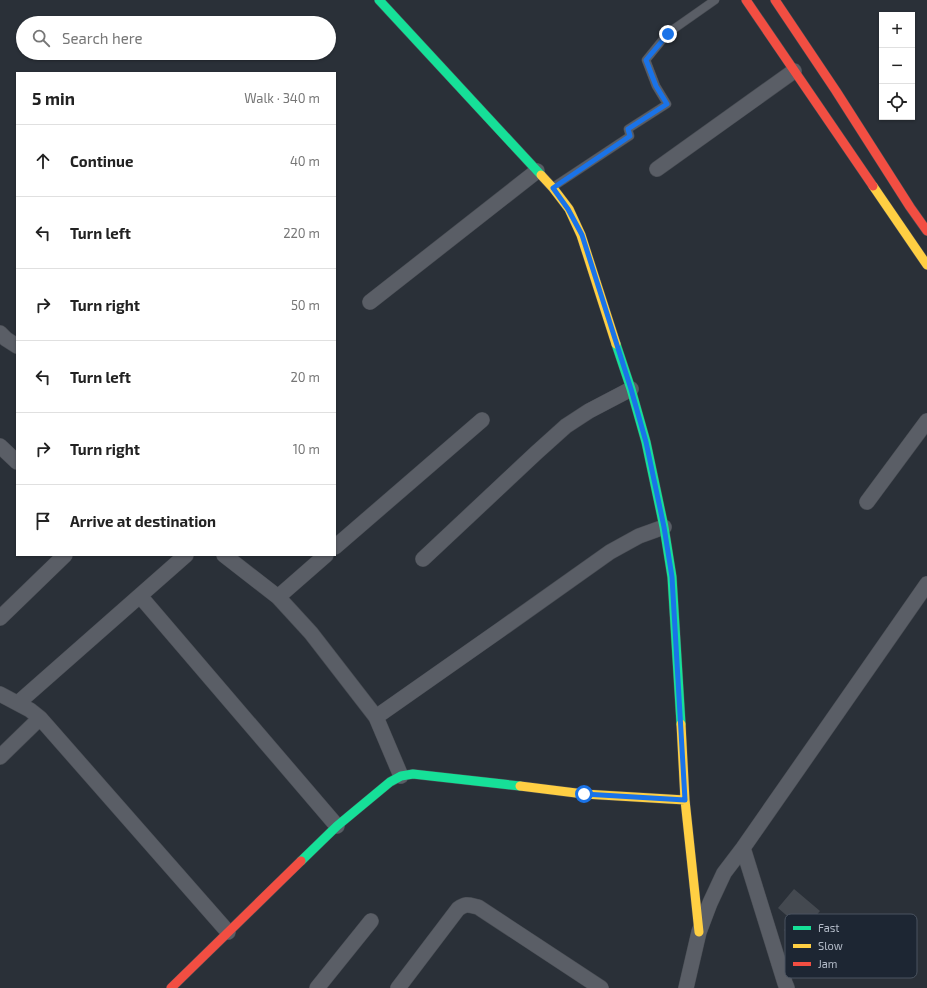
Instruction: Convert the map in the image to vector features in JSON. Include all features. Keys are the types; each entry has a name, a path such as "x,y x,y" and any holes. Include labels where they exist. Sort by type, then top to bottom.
{"street":[{"path":"379,0 553,188 568,209 582,235 631,389 646,442 664,527 672,577 685,800 700,932"},
{"path":"746,0 927,265"},
{"path":"774,0 836,91 927,231"},
{"path":"657,169 794,71"},
{"path":"370,302 537,171"},
{"path":"0,333 16,345"},
{"path":"423,560 566,426 589,410 631,389"},
{"path":"336,546 482,420"},
{"path":"867,502 927,421"},
{"path":"0,446 16,461"},
{"path":"376,717 610,552 639,536 664,527"},
{"path":"0,618 64,556"},
{"path":"18,704 185,556"},
{"path":"225,556 278,597 312,633 376,717 401,776"},
{"path":"278,597 325,556"},
{"path":"686,988 700,932 710,903 724,873 927,584"},
{"path":"140,596 337,826"},
{"path":"0,694 30,710 40,718 228,932"},
{"path":"0,757 40,718"},
{"path":"171,988 337,826 390,782 401,776 413,774 584,794 685,800"},
{"path":"743,848 787,988"},
{"path":"398,988 458,909 463,905 478,907 600,988"},
{"path":"317,988 371,921"}],"lane":[{"path":"553,188 630,136 628,129 667,104 656,86 646,60 668,34 715,0"}],"building":[{"path":"794,889 820,911 817,914 785,914 778,908"}],"traffic: fast":[{"path":"379,0 541,175"},
{"path":"616,344 646,442 664,527 672,577 681,724"},
{"path":"301,861 337,826 390,782 401,776 413,774 520,786"}],"traffic: slow":[{"path":"541,175 569,209 581,235 616,344"},
{"path":"873,186 927,265"},
{"path":"681,724 685,800 699,932"},
{"path":"520,786 584,794 685,800"}],"traffic: jam":[{"path":"746,0 873,186"},
{"path":"775,0 927,231"},
{"path":"171,988 301,861"}],"route":[{"path":"584,794 685,800 672,577 664,527 646,442 631,389 582,235 568,209 553,188 630,136 628,129 667,104 656,86 646,60 668,34"}]}
